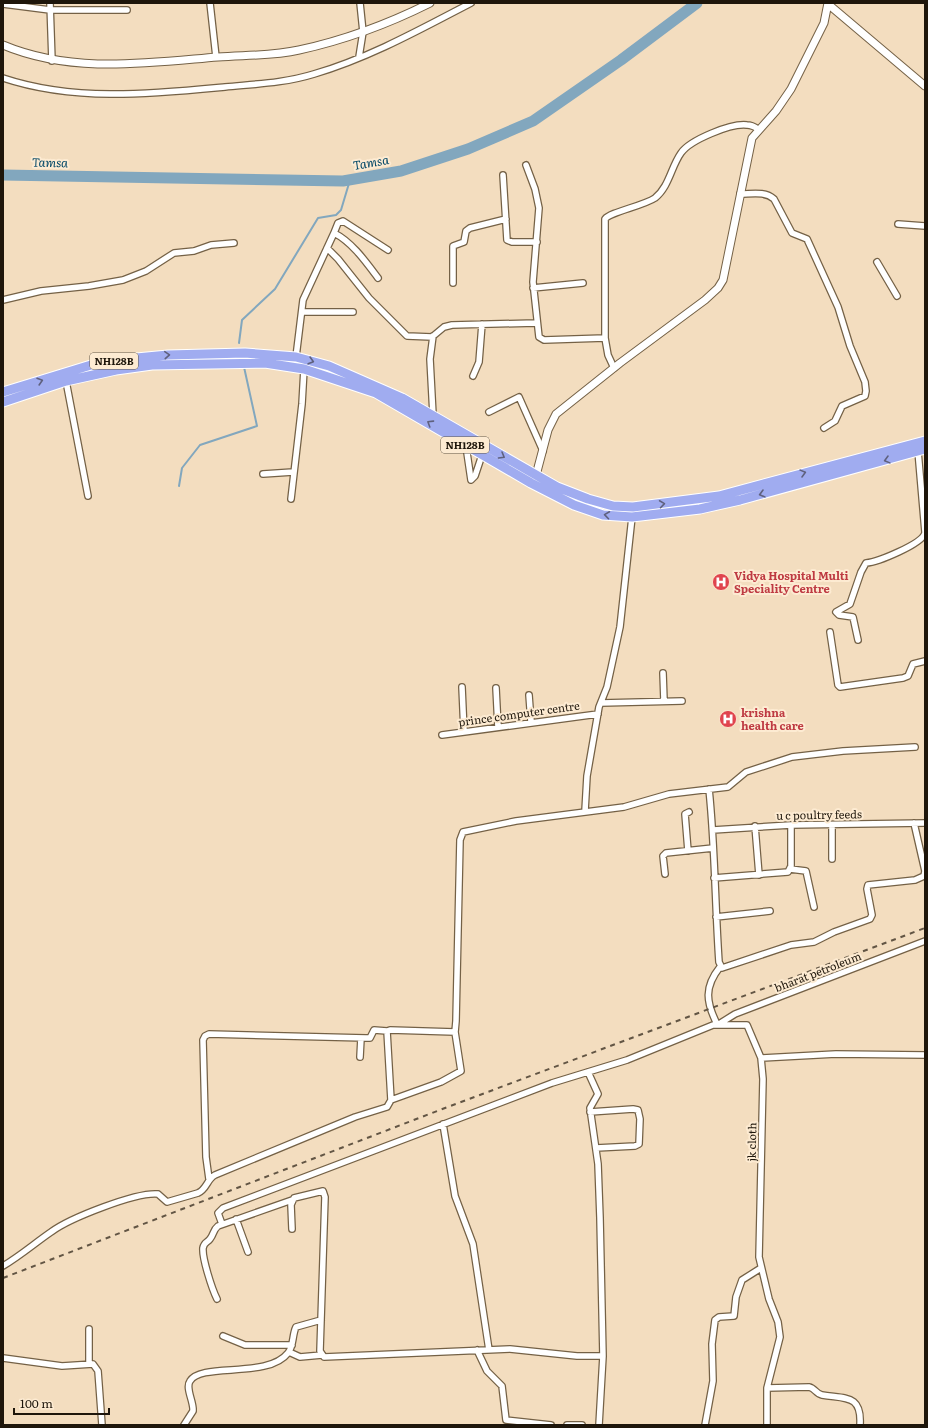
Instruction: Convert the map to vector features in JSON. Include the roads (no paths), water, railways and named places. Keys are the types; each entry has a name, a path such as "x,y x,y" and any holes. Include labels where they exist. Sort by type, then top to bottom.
{"highway":[{"name":"NH128B","path":"3,392 91,365 126,359 168,355 245,353 267,353 296,357 329,366 382,388 433,415 572,494 600,502 633,507 659,505 719,496 925,441"},
{"name":"NH128B","path":"3,402 66,381 116,370 152,365 265,363 304,369 376,393 533,484 574,505 603,515 632,517 700,509 740,500 922,450"}],"street":[{"path":"50,3 52,61"},
{"path":"210,3 216,57"},
{"path":"359,57 363,32 360,3"},
{"path":"3,45 52,61 90,64 144,64 298,50 363,32 394,21 430,3"},
{"path":"3,78 57,91 109,94 166,93 291,80 337,67 471,3"},
{"path":"533,484 544,452 548,430 556,414 614,368 705,300 718,288 725,273 752,138 758,129 776,111 792,89 825,19 828,3 925,86"},
{"path":"3,4 50,10 127,10"},
{"path":"614,368 608,355 605,338 604,224 607,216 638,207 660,194 679,156 685,148 694,141 738,126 747,125 758,129"},
{"path":"526,165 538,203 539,221 533,288 536,323 539,337 541,339 605,338"},
{"path":"503,175 506,236 508,241 537,242"},
{"path":"740,194 763,194 771,196 792,232 807,239 835,301 863,378 866,391 865,396 842,406 833,423 824,428"},
{"path":"453,283 453,246 464,242 466,231 470,228 506,219"},
{"path":"296,357 305,292 338,223 343,221 388,250"},
{"path":"898,224 925,226"},
{"path":"334,233 360,256 378,278"},
{"path":"3,300 41,291 89,286 123,280 146,271 174,253 194,251 211,244 234,243"},
{"path":"327,248 338,259 369,298 405,335 410,337 434,336 446,326 536,323"},
{"path":"877,262 897,296"},
{"path":"533,288 583,283"},
{"path":"302,312 353,312"},
{"path":"473,376 479,362 482,324"},
{"path":"433,415 430,359 434,336"},
{"path":"291,499 302,404 304,369"},
{"path":"66,381 88,496"},
{"path":"489,412 518,397 544,452"},
{"path":"466,446 471,480 475,476 482,455"},
{"path":"858,640 853,617 837,613 850,604 861,572 866,563 898,553 925,535 922,450"},
{"path":"263,474 293,472"},
{"path":"585,811 587,776 598,714 607,687 620,627 632,517"},
{"path":"830,632 838,684 840,687 903,678 908,676 913,664 925,661"},
{"path":"663,673 664,701"},
{"path":"462,687 464,732"},
{"path":"496,688 498,727"},
{"path":"529,695 531,722"},
{"path":"601,702 682,701"},
{"name":"prince computer centre","path":"442,735 598,714"},
{"path":"3,1266 38,1243 50,1232 74,1219 127,1200 153,1194 158,1194 167,1202 203,1191 209,1179 218,1173 356,1117 387,1107 392,1100 459,1074 462,1068 454,1032 456,1021 460,840 463,832 516,821 624,807 669,794 728,787 746,772 792,757 843,751 915,747"},
{"path":"709,789 713,830 714,878 720,967 711,980 708,995 710,1008 718,1024"},
{"path":"688,851 685,814 689,812"},
{"path":"720,967 725,968 791,945 814,942 834,932 870,919 872,915 867,889 868,885 915,880 924,876 925,871 914,823"},
{"name":"u c poultry feeds","path":"713,830 755,826 925,823"},
{"path":"790,869 791,825"},
{"path":"832,825 832,859"},
{"path":"755,826 759,875"},
{"path":"665,874 664,854 713,848"},
{"path":"714,878 782,874 790,869 806,871 814,907"},
{"path":"716,916 770,911"},
{"name":"bharat petroleum","path":"718,1024 735,1014 925,941"},
{"name":"jk cloth","path":"222,1224 218,1213 223,1208 443,1124 588,1072 627,1060 718,1024 747,1025 761,1058 764,1079 759,1249 761,1268 769,1299 780,1328 779,1344 767,1388 767,1425"},
{"path":"209,1179 206,1157 204,1036 209,1034 249,1034 370,1038 374,1030 454,1032"},
{"path":"387,1031 392,1100"},
{"path":"360,1057 361,1038"},
{"path":"761,1058 836,1054 925,1055"},
{"path":"588,1072 598,1094 591,1104 590,1112 596,1148 600,1218 603,1356 599,1425"},
{"path":"590,1112 633,1109 638,1110 640,1115 639,1144 635,1146 596,1148"},
{"path":"443,1124 455,1196 473,1244 489,1350"},
{"path":"217,1299 210,1282 203,1246 211,1238 214,1229 222,1224 292,1200 296,1196 320,1190 325,1194 320,1351 322,1356"},
{"path":"292,1200 292,1229"},
{"path":"236,1220 248,1252"},
{"path":"705,1425 713,1381 712,1344 715,1320 717,1318 734,1316 736,1297 742,1280 761,1268"},
{"path":"184,1425 193,1411 188,1384 191,1378 201,1374 222,1370 261,1367 282,1359 289,1352 296,1327 321,1320"},
{"path":"89,1329 89,1364"},
{"path":"223,1336 245,1345 292,1345"},
{"path":"289,1352 300,1357 329,1357 477,1350 527,1350 577,1356 603,1356"},
{"path":"477,1350 487,1371 502,1386 506,1420 551,1425"},
{"path":"3,1358 62,1366 95,1365 98,1371 102,1425"},
{"path":"767,1388 809,1387 820,1394 847,1398 859,1406 861,1414 860,1425"},
{"path":"567,1425 582,1425"}],"waterway":[{"name":"Tamsa","path":"3,175 343,181 401,171 468,149 533,121 621,60 697,3"},
{"path":"239,343 242,320 275,289 318,218 336,215 341,210 350,180"},
{"path":"179,486 182,468 200,445 257,426 244,367"}],"railway":[{"path":"3,1278 445,1108 925,928"}],"place":[{"name":"Vidya Hospital Multi Speciality Centre","path":"721,582"},
{"name":"krishna health care","path":"728,719"}]}
